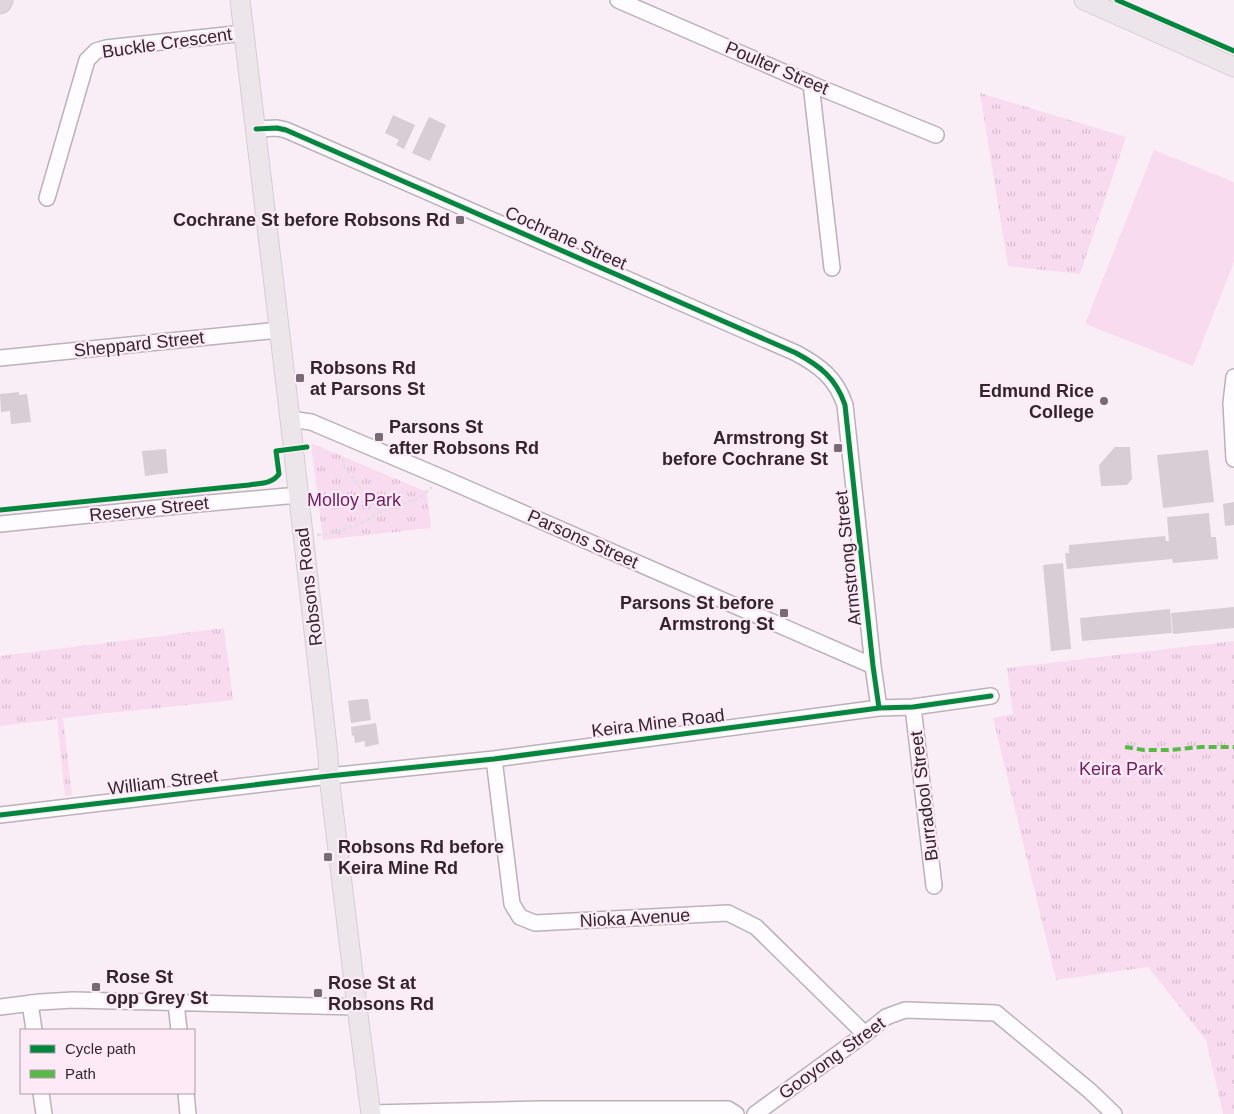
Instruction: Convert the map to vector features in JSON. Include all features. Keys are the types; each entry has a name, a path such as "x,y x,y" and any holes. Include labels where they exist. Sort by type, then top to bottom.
{"main road":[{"name":"Robsons Road","path":"240,0 290,419 329,776 371,1114"},
{"path":"1084,0 1234,67"}],"street":[{"name":"Poulter Street","path":"618,0 812,84 936,135"},
{"name":"Buckle Crescent","path":"47,198 87,60 96,51 106,48 244,33"},
{"path":"812,84 832,268"},
{"name":"Cochrane Street","path":"256,129 277,128 286,130 796,353 822,369 830,377 837,386 846,405"},
{"name":"Sheppard Street","path":"0,358 279,330"},
{"path":"1234,377 1231,403 1234,459"},
{"name":"Armstrong Street","path":"846,405 879,708"},
{"name":"Parsons Street","path":"290,419 311,422 873,666"},
{"name":"Reserve Street","path":"0,524 298,495"},
{"name":"Keira Mine Road","path":"329,776 494,759 879,708 913,706 991,696"},
{"name":"Burradool Street","path":"913,706 934,886"},
{"name":"Nioka Avenue","path":"494,759 512,904 520,917 535,923 728,913 756,926 865,1034"},
{"name":"William Street","path":"0,816 329,776"},
{"path":"0,1007 73,1000 357,1007"},
{"path":"176,1003 179,1029"},
{"path":"30,1004 34,1029"},
{"name":"Gooyong Street","path":"755,1114 886,1017 905,1010 996,1013 1090,1091 1114,1114"},
{"path":"41,1094 44,1114"},
{"path":"186,1094 188,1114"},
{"path":"371,1114 728,1109 736,1114"}],"path":[{"path":"343,459 344,467 380,512"},
{"path":"316,535 328,534 360,524 380,512 419,498 443,478"}],"green space":[{"path":"980,93 1126,137 1080,274 1008,266"},
{"path":"1154,150 1234,182 1234,262 1193,366 1085,324"},
{"name":"Molloy Park","path":"311,443 427,492 431,528 323,540"},
{"path":"224,628 233,700 63,718 72,795 65,796 57,719 0,726 0,656"},
{"name":"Keira Park","path":"1234,641 1234,1114 1223,1114 1206,1040 1148,967 1056,980 993,718 1013,714 1007,668"}],"building":[{"path":"393,115 415,125 404,149 396,145 399,140 385,133"},
{"path":"429,117 446,125 430,161 412,153"},
{"path":"19,392 19,395 27,394 31,422 11,424 10,411 1,412 0,394"},
{"path":"1115,447 1130,447 1132,479 1127,485 1101,486 1099,465"},
{"path":"166,449 168,473 145,476 142,451"},
{"path":"1208,450 1214,502 1163,508 1157,455"},
{"path":"1234,502 1234,525 1225,526 1223,504"},
{"path":"1209,513 1211,537 1216,537 1218,559 1173,563 1172,559 1067,569 1065,553 1069,553 1069,545 1165,536 1166,541 1169,541 1167,517"},
{"path":"1063,563 1071,649 1051,651 1043,565"},
{"path":"1234,607 1234,628 1173,634 1171,613"},
{"path":"1170,609 1172,633 1082,641 1080,618"},
{"path":"368,699 371,720 351,723 348,701"},
{"path":"376,723 379,744 365,747 365,741 355,743 351,727"}],"marked path":[{"path":"1125,747 1144,750 1234,747"}],"cycle path":[{"path":"1117,0 1234,51"},
{"path":"256,129 277,128 286,130 796,353 820,368 837,387 845,405 879,708"},
{"path":"0,510 266,482 273,480 279,474 276,451 307,447"},
{"path":"0,815 329,776 494,759 879,708 913,707 991,696"}],"place":[{"name":"Cochrane St before Robsons Rd","path":"460,220"},
{"name":"Robsons Rd at Parsons St","path":"300,378"},
{"name":"Edmund Rice College","path":"1104,401"},
{"name":"Parsons St after Robsons Rd","path":"379,437"},
{"name":"Armstrong St before Cochrane St","path":"838,448"},
{"name":"Parsons St before Armstrong St","path":"784,613"},
{"name":"Robsons Rd before Keira Mine Rd","path":"328,857"},
{"name":"Rose St opp Grey St","path":"96,987"},
{"name":"Rose St at Robsons Rd","path":"318,993"}]}
